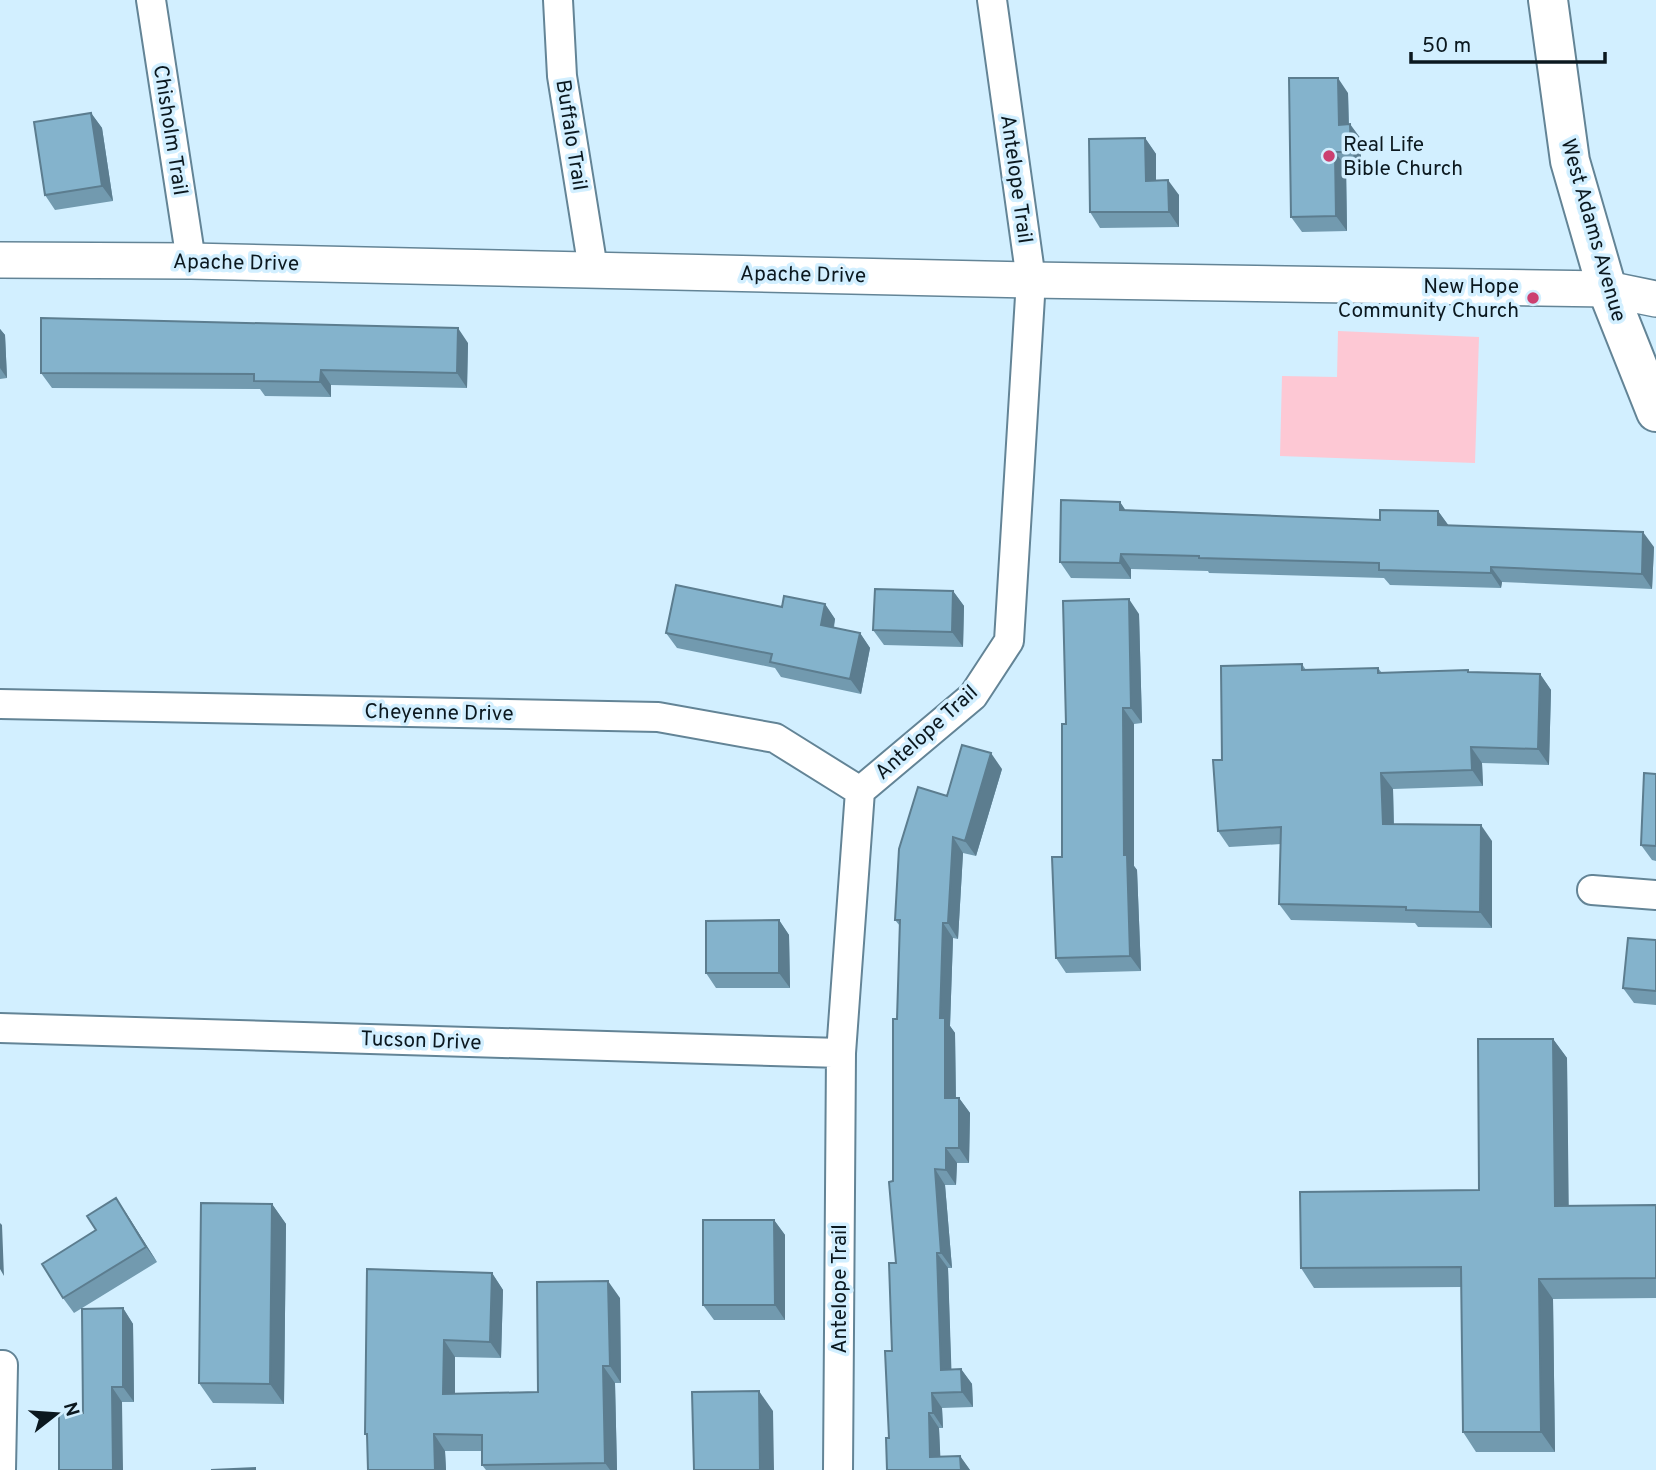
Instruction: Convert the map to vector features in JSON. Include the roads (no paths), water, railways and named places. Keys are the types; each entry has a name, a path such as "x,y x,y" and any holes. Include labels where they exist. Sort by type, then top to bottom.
{"main road":[{"name":"West Adams Avenue","path":"1548,0 1570,161 1606,289 1656,412"}],"street":[{"name":"Chisholm Trail","path":"151,0 191,261"},
{"name":"Buffalo Trail","path":"558,0 562,76 593,269"},
{"name":"Antelope Trail","path":"838,1470 841,1053 860,792 973,696 1009,641 1031,280 992,0"},
{"name":"Apache Drive","path":"0,260 191,261 1031,280 1606,289 1656,299"},
{"name":"Cheyenne Drive","path":"0,704 658,716 775,738 860,792"},
{"path":"1592,890 1656,895"},
{"name":"Tucson Drive","path":"0,1028 841,1053"},
{"path":"1,1365 1,1470"}],"place":[{"name":"Real Life Bible Church","path":"1329,156"},
{"name":"New Hope Community Church","path":"1533,298"}]}
